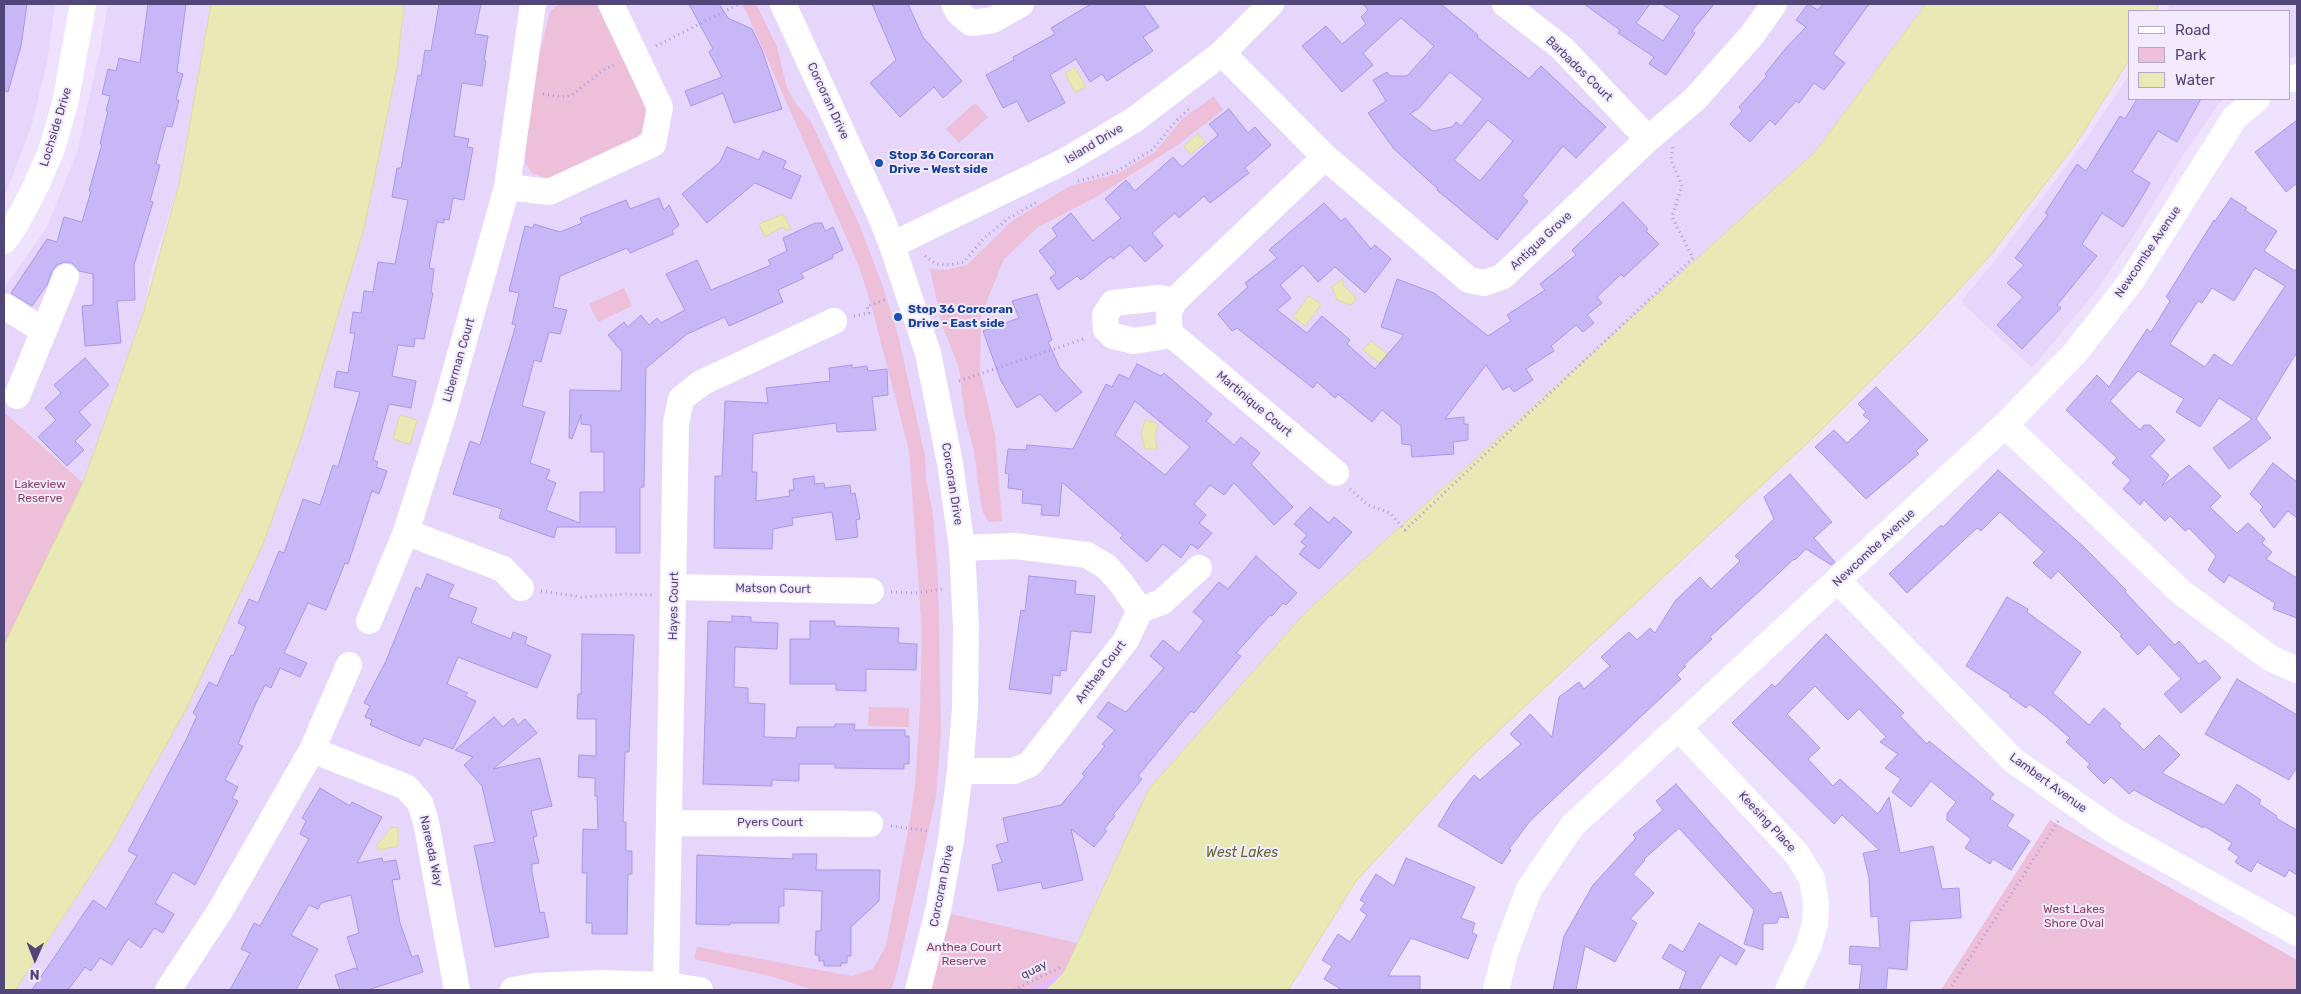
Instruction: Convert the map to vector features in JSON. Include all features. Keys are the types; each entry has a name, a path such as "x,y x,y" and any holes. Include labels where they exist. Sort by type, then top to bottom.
{"street":[{"name":"Lochside Drive","path":"4,241 16,224 35,188 51,151 65,104 83,4"},
{"name":"Liberman Court","path":"369,621 406,532 444,412 507,187 533,4"},
{"path":"507,187 549,192 652,144 660,107 611,4"},
{"name":"Corcoran Drive","path":"783,4 877,208 892,245 928,353 950,463 962,548 966,627 966,708 960,770 951,840 938,911 918,990"},
{"path":"954,4 958,13 971,23 992,20 1021,4"},
{"name":"Island Drive","path":"892,245 1066,161 1134,120 1222,53 1271,4"},
{"name":"Barbados Court","path":"1505,4 1562,48 1648,139"},
{"name":"Antigua Grove","path":"1222,53 1324,157 1469,280 1484,283 1502,277 1648,139 1695,99 1752,35 1774,4"},
{"name":"Newcombe Avenue","path":"1496,990 1505,953 1529,889 1572,826 2006,424 2075,353 2126,287 2235,117 2256,100"},
{"path":"1174,301 1159,298 1113,303 1105,315 1106,329 1113,336 1134,341 1172,335 1169,325 1169,312 1174,301 1324,157"},
{"path":"17,396 66,277"},
{"path":"4,306 44,331"},
{"name":"Hayes Court","path":"666,985 676,423 682,399 701,383 834,321"},
{"name":"Martinique Court","path":"1172,335 1336,473"},
{"path":"2006,424 2181,592 2270,658 2297,670"},
{"path":"406,532 503,569 521,588"},
{"path":"962,548 1015,546 1087,555 1106,567 1121,583 1140,610 1162,602 1199,568"},
{"name":"Lambert Avenue","path":"1838,581 2014,761 2114,830 2297,933"},
{"name":"Matson Court","path":"674,587 871,591"},
{"name":"Anthea Court","path":"960,770 1014,771 1030,764 1126,640 1140,610"},
{"path":"168,990 220,911 312,750 349,665"},
{"name":"Keesing Place","path":"1678,728 1797,854 1812,879 1816,903 1815,924 1809,944 1788,990"},
{"name":"Nareeda Way","path":"312,750 406,787 420,803 426,822 457,990"},
{"name":"Pyers Court","path":"670,823 870,824"},
{"path":"513,990 536,986 600,984 666,985 700,990"}],"path":[{"path":"520,90 561,97 572,95 605,69 637,56 730,6 739,4"},
{"path":"1336,473 1355,495 1368,505 1390,513 1405,530 1693,258 1672,217 1682,186 1671,160 1675,139"},
{"path":"834,321 869,313 867,306 890,298"},
{"path":"959,381 1085,339 1106,329"},
{"path":"521,588 581,597 627,594 660,595 674,587"},
{"path":"871,591 918,593 942,589"},
{"path":"1949,990 2058,819 2066,824"},
{"path":"870,824 932,831"},
{"name":"quay","path":"1014,990 1063,966"}],"shaded area":[{"path":"4,4 55,4 48,58 31,128 4,198"},
{"path":"108,4 211,4 180,180 152,267 144,311 83,483 4,412 4,288 47,227 77,152 101,45"},
{"path":"404,4 1926,4 1815,152 1305,613 1149,789 1064,972 1046,990 15,990 111,844 263,544 301,438 364,228 397,67"},
{"path":"2171,4 2297,4 2297,55 2291,58 2291,10 2168,10"},
{"path":"2128,77 2128,100 2223,100 2182,157 2133,237 2093,295 2032,368 1963,304 1962,300 1997,258 2083,144"}],"green space":[{"path":"559,4 599,4 646,112 646,127 637,137 555,176 545,178 532,173 525,162 540,52 550,12"},
{"path":"741,4 756,4 777,47 787,88 794,101 811,122 859,224 883,287 897,331 925,456 926,479 933,515 938,581 941,732 936,796 897,972 891,990 813,990 774,977 694,959 697,947 851,976 873,969 886,946 908,831 915,786 920,709 922,631 909,450 872,308 859,266 746,11"},
{"path":"1214,96 1223,110 1179,144 1096,197 1038,227 1004,259 981,315 980,371 995,435 1002,521 989,522 982,511 974,451 965,417 959,368 942,324 930,269 945,270 967,265 1012,221 1070,186 1119,173 1155,152 1181,120"},
{"path":"975,103 988,117 959,143 946,129"},
{"path":"624,288 632,306 598,322 589,304"},
{"name":"Lakeview Reserve","path":"4,412 83,483 4,645"},
{"path":"869,707 909,708 909,727 868,726"},
{"name":"West Lakes Shore Oval","path":"2050,820 2297,960 2297,990 1941,990"},
{"name":"Anthea Court Reserve","path":"938,911 1077,943 1064,972 1027,990 918,990"}],"sand":[{"path":"1064,972 1046,990 1027,990"}],"water":[{"path":"211,4 404,4 397,67 364,228 301,438 263,544 186,709 111,844 15,990 4,990 4,645 83,483 144,311 180,180"},
{"name":"West Lakes","path":"1926,4 2159,4 2156,10 2128,10 2128,62 2075,145 1989,257 1922,330 1819,432 1476,752 1356,881 1288,990 1046,990 1064,972 1149,789 1305,613 1815,152"},
{"path":"1075,68 1086,87 1075,92 1065,73"},
{"path":"1198,134 1205,142 1191,154 1184,146"},
{"path":"783,214 791,229 788,230 781,227 765,237 759,224"},
{"path":"1343,279 1343,284 1356,299 1351,305 1337,300 1332,287"},
{"path":"1309,296 1321,304 1305,326 1293,317"},
{"path":"1371,341 1387,354 1379,363 1363,350"},
{"path":"400,415 417,420 410,444 393,439"},
{"path":"1145,420 1156,423 1158,426 1155,436 1157,449 1145,449 1141,434"},
{"path":"392,827 398,828 398,846 378,850 377,845"}],"building":[{"path":"4,4 27,4 21,46 8,92 4,91"},
{"path":"148,4 186,4 177,72 183,74 176,100 179,100 172,127 166,126 156,164 160,165 150,201 153,202 134,265 135,300 117,301 121,343 85,346 82,306 93,305 93,274 79,271 72,263 64,262 57,265 52,271 47,285 32,306 11,293 47,239 57,242 64,217 82,222 91,191 89,191 102,144 100,144 108,111 106,111 110,96 102,94 108,69 116,71 119,58 140,63"},
{"path":"439,4 481,4 475,34 488,36 484,61 486,61 482,86 462,83 454,136 469,139 467,147 473,148 464,200 453,198 449,220 444,219 444,223 437,222 429,268 434,269 431,293 433,293 424,339 415,338 414,347 398,345 392,376 416,381 411,408 389,404 373,460 378,462 376,467 387,471 379,494 372,491 348,564 345,563 326,610 308,603 284,653 307,663 300,677 280,668 271,688 265,685 256,703 238,744 243,746 225,780 238,787 232,798 238,801 195,885 173,872 155,903 174,914 163,933 154,928 141,948 128,939 112,965 100,958 91,971 85,967 68,990 32,990 93,900 106,909 137,856 128,851 186,740 197,716 193,713 209,682 217,686 231,655 233,656 246,627 238,623 249,599 258,603 279,551 284,553 303,499 320,505 333,465 338,467 360,392 334,387 337,371 348,373 355,333 350,333 353,312 361,313 364,291 373,292 378,262 395,264 408,200 392,197 397,168 401,168 418,75 421,76 425,50 431,51"},
{"path":"689,4 719,4 728,18 752,29 762,50 782,109 734,123 723,93 691,106 685,91 722,77 709,52 713,49"},
{"path":"872,4 908,4 923,37 962,81 943,98 934,87 900,117 870,83 896,60"},
{"path":"1091,4 1143,4 1159,27 1143,37 1153,51 1107,81 1102,74 1090,82 1076,59 1050,75 1065,103 1028,122 1017,101 1003,108 986,75 1014,60 1013,57 1055,34 1051,28"},
{"path":"1363,4 1441,4 1478,35 1477,37 1529,79 1541,66 1606,127 1576,158 1563,146 1522,196 1528,201 1497,240 1437,190 1394,149 1368,113 1386,101 1373,80 1387,72 1390,76 1407,76 1434,46 1401,18 1363,53 1373,65 1342,92 1302,46 1326,26 1342,44 1366,24 1361,17 1368,10","holes":["1450,72 1483,99 1461,126 1456,122 1452,127 1433,131 1410,114 1419,108","1488,120 1513,141 1480,181 1454,160"]},
{"path":"1584,4 1650,4 1636,23 1663,41 1680,16 1662,4 1714,4 1692,31 1695,33 1666,75 1649,64 1654,57 1618,33 1620,30"},
{"path":"1808,4 1818,10 1823,4 1869,4 1833,54 1845,63 1824,90 1814,83 1799,103 1796,101 1775,125 1770,120 1750,142 1730,124 1742,111 1739,107 1767,76 1765,74 1786,48 1806,27 1796,20"},
{"path":"2136,100 2200,100 2177,142 2158,131 2132,172 2150,183 2138,204 2123,227 2102,213 2082,244 2097,256 2057,305 2061,308 2022,349 1997,325 2023,297 2007,283 2024,265 2015,258 2048,215 2045,213 2077,164 2086,171 2120,116 2125,119"},
{"path":"1229,109 1248,133 1255,127 1271,145 1245,168 1249,173 1210,203 1204,196 1179,218 1175,213 1152,233 1163,246 1145,262 1130,245 1113,259 1111,256 1081,280 1077,276 1058,290 1050,278 1056,273 1039,251 1057,236 1052,228 1071,213 1093,241 1121,218 1105,199 1126,180 1135,191 1173,157 1182,167 1218,135 1209,124"},
{"path":"2297,120 2297,183 2286,192 2255,152"},
{"path":"727,147 759,160 763,151 786,161 783,168 801,176 791,199 755,183 707,223 682,194 720,162"},
{"path":"659,198 664,210 669,205 679,225 672,231 674,234 630,253 627,248 560,276 553,307 567,310 560,334 549,332 541,362 534,360 522,406 545,412 530,463 550,470 546,479 556,483 546,510 580,523 580,492 604,492 604,452 591,452 591,425 581,424 581,415 572,439 569,438 570,390 621,391 622,352 608,335 624,322 628,327 641,315 649,325 657,318 661,323 685,310 666,274 697,260 711,290 771,265 768,260 787,251 783,238 815,223 822,223 825,231 833,227 843,250 832,255 833,258 801,273 804,278 778,290 783,302 729,326 725,317 687,334 646,368 644,487 640,487 640,553 616,553 616,527 557,527 554,538 499,518 502,509 453,494 470,441 480,445 516,325 512,324 519,293 509,291 525,226 533,228 534,224 560,232 582,223 580,218 626,200 630,209"},
{"path":"2231,198 2247,208 2245,210 2277,231 2264,251 2295,271 2297,268 2297,352 2256,419 2271,438 2229,469 2213,448 2252,419 2219,398 2200,427 2176,412 2184,399 2138,371 2110,401 2140,430 2144,425 2150,425 2165,440 2150,456 2169,475 2162,486 2189,465 2221,496 2210,507 2237,533 2248,523 2265,539 2262,543 2272,552 2266,559 2297,578 2297,618 2273,609 2275,603 2229,575 2224,583 2208,570 2216,556 2189,528 2185,531 2170,516 2165,521 2144,500 2140,505 2123,489 2131,480 2112,463 2117,458 2066,410 2097,375 2109,387 2147,329 2151,332 2170,301 2166,297","holes":["2255,268 2285,286 2232,366 2214,354 2205,367 2170,344 2198,301 2202,303 2212,288 2234,301"]},
{"path":"1623,202 1659,244 1624,277 1621,274 1597,297 1602,303 1587,315 1594,323 1583,332 1576,325 1551,346 1554,351 1526,369 1533,380 1514,392 1509,386 1503,390 1486,365 1445,419 1464,417 1464,424 1468,424 1468,440 1453,442 1454,454 1412,457 1411,445 1402,444 1401,426 1382,410 1372,422 1338,394 1335,398 1317,382 1313,388 1237,328 1232,331 1218,314 1248,287 1245,283 1277,258 1269,250 1324,203 1341,221 1345,218 1371,249 1375,245 1391,259 1365,293 1335,267 1318,282 1303,265 1280,285 1291,298 1277,310 1307,333 1322,316 1350,340 1347,344 1375,369 1404,335 1381,327 1397,279 1434,293 1488,336 1511,321 1507,315 1545,290 1540,284 1576,255 1572,250"},
{"path":"1037,294 1052,340 1048,342 1060,368 1082,392 1056,412 1040,394 1017,408 1001,381 983,331 1019,318 1012,301"},
{"path":"85,358 109,385 79,412 91,425 75,441 84,450 67,466 38,437 56,420 45,408 61,393 54,385"},
{"path":"1137,364 1161,376 1164,373 1212,414 1206,421 1234,445 1241,437 1260,453 1251,464 1293,507 1274,525 1234,483 1224,495 1210,485 1194,504 1206,515 1199,523 1212,533 1198,549 1191,544 1181,558 1163,544 1147,562 1120,538 1123,535 1062,482 1059,516 1041,515 1042,505 1022,503 1023,490 1008,488 1009,474 1005,473 1008,449 1026,450 1027,445 1073,449 1106,384 1112,387 1119,374 1129,379","holes":["1135,401 1190,447 1165,475 1115,435"]},
{"path":"852,365 852,368 867,366 868,371 887,369 888,395 872,397 876,430 837,432 836,423 753,434 752,472 757,472 756,501 790,496 789,490 794,490 793,479 814,476 815,484 824,483 825,488 850,485 851,494 855,493 860,519 856,520 858,537 836,540 832,512 792,518 793,525 773,529 772,549 714,548 715,476 722,476 725,401 768,403 766,388 830,381 829,368"},
{"path":"1876,387 1928,440 1916,451 1919,454 1866,499 1815,447 1834,430 1847,443 1870,421 1863,415 1866,412 1858,404"},
{"path":"2273,463 2297,482 2297,518 2288,511 2274,528 2260,510 2263,507 2250,494"},
{"path":"1998,470 2084,547 2126,590 2125,592 2175,645 2179,641 2199,664 2205,660 2221,678 2181,713 2164,694 2181,679 2149,644 2138,655 2120,636 2122,635 2058,571 2051,579 2033,563 2044,552 2000,512 1981,531 1977,528 1907,593 1889,574 1941,525 1943,527"},
{"path":"1790,474 1832,522 1814,538 1835,562 1831,565 1806,549 1794,559 1710,637 1712,639 1684,665 1686,666 1677,675 1681,679 1530,821 1509,849 1511,850 1502,864 1438,826 1453,801 1474,775 1480,780 1521,744 1510,734 1530,714 1552,737 1559,697 1579,682 1584,689 1610,666 1601,657 1629,632 1637,640 1650,628 1655,633 1675,601 1700,577 1711,589 1740,561 1735,556 1774,519 1764,497"},
{"path":"1310,507 1329,523 1334,517 1352,532 1319,569 1299,554 1306,546 1301,542 1307,535 1294,524"},
{"path":"1256,556 1297,593 1286,605 1283,603 1272,616 1270,615 1236,653 1241,656 1194,713 1191,711 1138,776 1142,779 1113,815 1115,816 1104,829 1107,831 1094,847 1071,829 1083,880 1043,889 1041,882 998,891 992,865 1002,862 996,845 1008,842 1003,818 1061,805 1085,776 1082,774 1105,746 1102,744 1115,730 1097,717 1108,702 1126,712 1164,668 1150,656 1163,640 1179,653 1204,621 1193,612 1219,582 1228,589"},
{"path":"427,574 454,585 448,597 477,608 471,623 511,639 513,632 527,637 525,644 551,655 537,688 458,657 447,684 468,693 465,696 476,701 453,749 424,738 420,746 370,725 372,720 365,717 370,706 364,703 386,661 416,587 421,589"},
{"path":"1029,576 1076,581 1075,594 1095,596 1091,633 1071,631 1066,671 1061,670 1060,676 1053,675 1051,694 1009,689 1021,610 1025,611"},
{"path":"2007,597 2028,609 2027,612 2081,652 2053,693 2089,725 2104,708 2121,724 2119,726 2144,750 2159,735 2180,755 2162,773 2224,805 2237,784 2261,800 2259,804 2277,816 2276,818 2297,830 2297,875 2289,870 2285,877 2257,862 2251,872 2235,862 2239,857 2228,849 2232,843 2204,826 2203,828 2134,790 2129,794 2111,777 2104,784 2087,767 2090,764 2066,742 2070,738 2045,716 2029,704 2026,708 2009,696 2011,695 1966,666"},
{"path":"732,616 751,617 751,622 778,623 777,649 735,647 734,687 748,688 748,703 765,704 764,737 796,738 797,727 835,727 835,724 855,724 854,730 905,730 905,736 909,736 909,764 904,764 904,769 835,768 835,764 799,764 799,781 772,780 772,786 703,784 708,621 732,622"},
{"path":"810,621 835,621 835,626 899,628 898,643 917,644 916,670 866,669 866,691 836,690 836,684 790,684 790,639 810,639"},
{"path":"582,634 634,635 629,752 625,752 623,822 626,822 626,851 632,851 632,874 628,874 627,934 592,934 592,923 586,923 587,873 582,873 583,829 598,830 595,778 578,777 579,755 596,756 596,719 577,719 578,694 581,694"},
{"path":"1826,634 1904,713 1900,716 1927,744 1929,741 1994,794 1990,799 2014,815 2007,826 2030,841 2011,870 1993,859 1990,864 1965,848 1971,839 1947,820 1947,814 1956,802 1931,781 1911,807 1892,792 1901,779 1885,768 1898,754 1880,742 1886,737 1859,709 1848,720 1815,686 1787,714 1820,748 1808,759 1833,786 1840,779 1878,814 1889,797 1900,853 1933,846 1942,889 1959,888 1961,918 1910,921 1907,970 1888,968 1886,990 1859,990 1862,965 1849,964 1850,946 1880,948 1878,916 1871,917 1869,878 1863,853 1879,850 1842,815 1834,824 1732,723 1772,684 1775,687"},
{"path":"2237,679 2297,715 2297,767 2289,780 2205,734"},
{"path":"494,717 503,727 513,718 518,725 525,719 537,733 493,769 540,758 552,806 531,811 537,836 533,837 539,863 532,864 532,872 540,913 544,912 549,937 495,947 474,846 495,842 482,786 464,765 473,757 455,750"},
{"path":"1676,784 1773,894 1781,892 1789,918 1779,917 1777,923 1763,924 1763,950 1744,944 1754,910 1679,828 1644,859 1633,874 1654,893 1630,919 1637,923 1615,962 1585,946 1576,990 1553,990 1564,936 1593,885 1636,838 1633,835 1663,810 1656,801"},
{"path":"320,788 350,806 352,802 382,817 357,863 382,858 383,862 396,860 400,879 392,880 400,923 412,957 418,955 423,972 368,990 340,990 335,975 355,968 358,970 347,937 359,933 351,895 321,903 318,909 309,905 291,935 318,949 296,990 230,990 250,953 241,949 254,923 260,926 309,839 300,834 306,821 302,818"},
{"path":"793,854 817,854 816,870 880,870 879,901 851,927 851,956 847,956 847,963 841,963 841,966 824,966 824,961 819,961 819,955 815,955 816,931 821,931 822,891 784,889 784,906 779,906 779,923 696,924 697,855 793,859"},
{"path":"1406,858 1475,887 1461,918 1475,923 1472,933 1477,935 1468,959 1411,938 1388,976 1420,976 1420,990 1342,990 1324,979 1332,966 1322,960 1338,934 1350,942 1367,915 1360,910 1365,903 1360,900 1376,874 1394,886"},
{"path":"1699,923 1745,950 1736,965 1720,955 1699,990 1679,990 1686,972 1662,958 1670,944 1683,952"}],"place":[{"name":"Stop 36 Corcoran Drive - West side","path":"879,163"},
{"name":"Stop 36 Corcoran Drive - East side","path":"898,317"}]}
